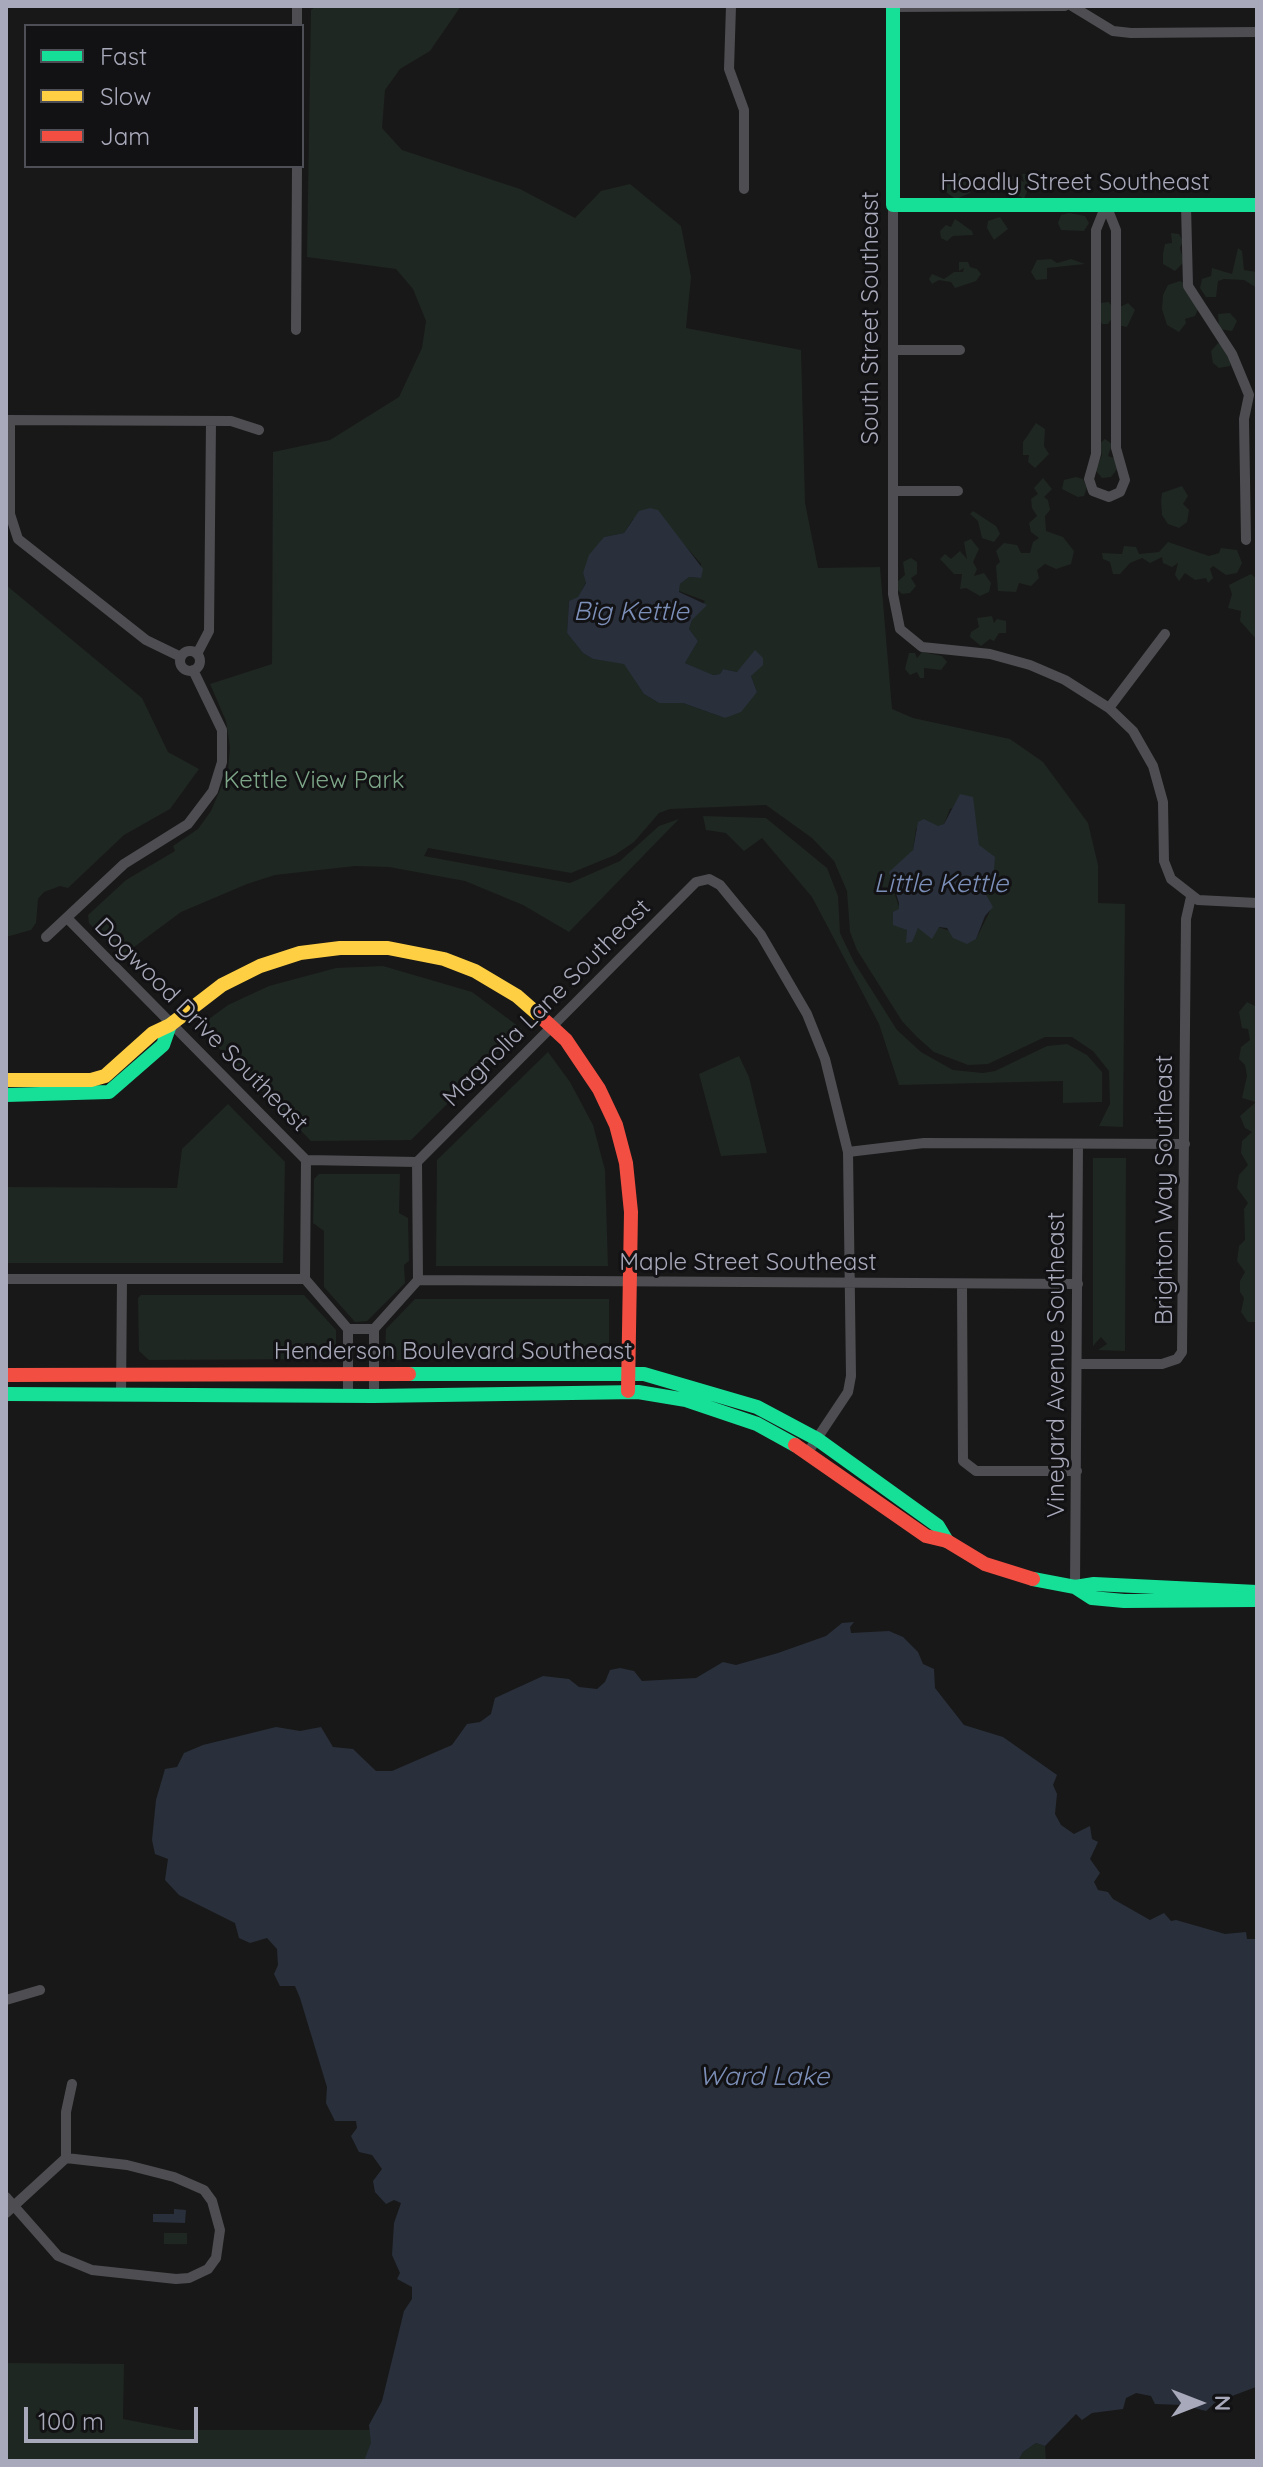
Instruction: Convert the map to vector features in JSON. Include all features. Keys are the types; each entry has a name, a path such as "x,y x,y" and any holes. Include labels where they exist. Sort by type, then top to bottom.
{"main road":[{"name":"South Street Southeast","path":"893,6 893,205"},
{"name":"Hoadly Street Southeast","path":"893,205 1257,205"},
{"path":"6,1080 91,1080 105,1076 153,1033 170,1025 222,985 260,966 300,953 361,947 413,951 475,971 517,996 553,1027 576,1053 599,1089 622,1144 631,1212 631,1372 628,1391"},
{"path":"6,1095 91,1095 109,1092 123,1083 163,1045 170,1025"},
{"name":"Henderson Boulevard Southeast","path":"6,1375 631,1372 710,1391 757,1407 817,1439 938,1526 947,1541"},
{"name":"Henderson Boulevard Southeast","path":"6,1394 374,1396 628,1391 710,1407 757,1424 808,1452 926,1536 947,1541 985,1564 1020,1577 1075,1587 1094,1584 1257,1592"},
{"name":"Henderson Boulevard Southeast","path":"1075,1587 1092,1598 1124,1601 1257,1600"}],"street":[{"path":"731,6 729,69 744,110 744,189"},
{"path":"893,6 1065,6"},
{"path":"1072,6 1113,31 1257,32"},
{"path":"296,330 297,168"},
{"name":"South Street Southeast","path":"893,205 893,610 900,629 922,647 990,654 1039,668 1082,689 1109,708"},
{"path":"1106,205 1116,230 1116,448 1125,480 1120,492 1109,497 1096,494 1089,479 1096,454 1096,230 1106,205"},
{"path":"1186,206 1188,286 1232,354 1253,398 1244,419 1246,540"},
{"path":"893,350 960,350"},
{"path":"181,657 146,640 18,539 10,514 8,420 239,422 259,430"},
{"path":"197,654 209,631 211,421"},
{"path":"893,491 958,491"},
{"path":"1165,634 1109,708 1133,731 1153,766 1163,802 1164,861 1171,879 1191,897 1214,903 1257,903"},
{"path":"181,657 187,652 197,654"},
{"path":"193,670 200,661 197,654"},
{"path":"46,937 124,864 188,824 213,791 222,762 222,730 193,670 183,667 181,657"},
{"name":"Magnolia Lane Southeast","path":"417,1162 696,882 709,879 720,885 761,935 807,1014 825,1059 848,1152"},
{"name":"Brighton Way Southeast","path":"1078,1364 1162,1364 1177,1359 1182,1352 1186,919 1191,897"},
{"name":"Dogwood Drive Southeast","path":"68,919 306,1160"},
{"path":"808,1452 848,1392 851,1283 848,1152 916,1143 1185,1144"},
{"name":"Vineyard Avenue Southeast","path":"1075,1587 1078,1144"},
{"path":"348,1396 348,1329 305,1279 306,1160 417,1162 418,1280 374,1329 374,1396"},
{"path":"6,1279 305,1279"},
{"path":"121,1395 122,1279"},
{"name":"Maple Street Southeast","path":"418,1280 1078,1284"},
{"path":"962,1284 963,1461 976,1471 1077,1471"},
{"path":"348,1329 374,1329"},
{"path":"6,2000 40,1990"},
{"path":"66,2158 66,2112 72,2084"},
{"path":"66,2158 127,2165 182,2179 204,2190 212,2201 220,2230 216,2258 200,2275 176,2279 92,2270 58,2256 8,2205 66,2158"}],"green space":[{"name":"Kettle View Park","path":"316,6 461,6 430,51 400,69 385,90 382,128 402,150 520,189 575,218 601,191 630,184 681,226 691,277 686,328 801,350 805,503 818,568 880,567 892,709 913,718 1010,739 1043,762 1088,823 1098,865 1098,903 1125,904 1123,1127 1099,1126 1110,1104 1109,1071 1093,1051 1072,1037 1045,1037 988,1064 968,1065 934,1052 917,1037 902,1021 857,950 850,932 847,891 834,861 812,838 766,805 670,809 659,813 634,842 615,855 571,873 428,848 424,856 570,883 620,861 659,826 679,819 569,932 523,905 465,881 389,867 355,866 275,875 247,884 181,912 122,956 89,923 88,915 126,880 175,851 173,846 198,829 211,811 228,771 230,747 226,721 210,684 272,664 273,452 330,440 399,397 422,348 426,321 413,289 396,269 307,257 311,10","holes":["633,519 674,533 701,564 701,578 689,577 680,584 679,591 705,601 689,629 698,641 685,663 712,675 720,674 723,669 737,672 745,666 758,668 751,676 757,692 725,718 683,703 659,703 644,694 624,663 593,659 583,653 567,633 569,601 578,598 586,582 583,573 604,537 624,533","956,807 975,818 979,845 994,862 984,891 990,911 976,939 938,927 925,931 918,928 914,933 907,930 891,883 913,850 916,829 924,819 938,827 944,824 950,809"]},
{"path":"959,173 970,176 970,193 956,199 947,193 946,182"},
{"path":"1007,173 1024,182 1022,174 1028,174 1034,185 1041,188 1035,193 1028,189 1024,199 1010,190 999,191 994,184 995,175"},
{"path":"1061,215 1085,216 1089,223 1084,231 1061,230 1058,223"},
{"path":"1000,217 1008,229 994,240 987,228 988,221"},
{"path":"955,219 973,235 953,236 947,241 941,238 940,231 946,225 951,227"},
{"path":"1171,233 1179,234 1183,241 1180,248 1184,262 1175,271 1163,264 1165,244 1172,243"},
{"path":"1238,248 1242,251 1244,270 1257,272 1257,288 1244,280 1224,279 1218,281 1216,297 1206,297 1200,288 1202,279 1211,276 1212,268 1232,274"},
{"path":"1051,259 1057,263 1071,259 1085,264 1047,268 1047,279 1036,280 1031,272 1037,260"},
{"path":"959,262 968,262 970,267 977,269 981,274 976,281 955,288 951,282 939,280 932,284 929,279 932,274 944,279 954,272 963,272 964,268 959,271"},
{"path":"1180,281 1195,289 1201,302 1195,316 1185,319 1186,323 1179,332 1167,325 1162,309 1163,295 1168,285"},
{"path":"1109,302 1114,310 1128,303 1135,310 1127,327 1117,325 1114,315 1108,324 1102,324 1097,314 1099,303"},
{"path":"1230,313 1237,321 1232,331 1219,329 1218,314"},
{"path":"1218,343 1229,346 1233,352 1230,366 1219,368 1213,363 1211,351"},
{"path":"1036,423 1045,429 1044,446 1049,454 1035,468 1028,462 1029,455 1023,455 1023,442"},
{"path":"1105,439 1112,444 1108,456 1114,458 1118,468 1111,477 1102,478 1095,470 1102,455 1098,445"},
{"path":"1043,478 1052,489 1044,497 1050,510 1045,516 1046,531 1063,537 1074,551 1071,564 1056,569 1045,564 1037,570 1039,578 1031,586 1019,583 1016,592 998,591 996,566 1000,562 996,551 1004,543 1017,545 1021,553 1030,553 1033,542 1039,538 1031,532 1029,523 1037,516 1031,499 1038,494 1034,488"},
{"path":"1083,479 1087,487 1084,496 1078,497 1062,489 1064,480"},
{"path":"1182,486 1188,496 1183,504 1189,510 1187,522 1179,528 1168,524 1162,515 1161,501 1162,493"},
{"path":"973,511 996,526 1000,534 994,542 982,538 978,521 970,514"},
{"path":"971,539 979,549 973,562 977,569 974,576 984,573 991,583 989,592 980,596 966,588 960,589 962,574 954,574 940,559 945,554 951,559 960,551 967,559 964,542"},
{"path":"1168,542 1209,556 1219,553 1221,548 1237,550 1242,563 1237,573 1226,575 1213,566 1210,569 1213,578 1208,583 1206,578 1195,580 1185,573 1179,581 1175,575 1178,563 1172,567 1163,563 1162,557 1150,563 1142,558 1130,563 1120,574 1113,574 1110,562 1103,559 1102,553 1122,554 1124,546 1136,547 1139,554 1159,552"},
{"path":"911,558 917,562 917,574 911,578 916,586 910,593 902,594 898,590 898,581 905,575 903,562"},
{"path":"1251,574 1257,579 1257,640 1240,621 1241,611 1228,608 1232,594 1229,585"},
{"path":"6,585 142,698 168,752 199,769 170,809 124,835 68,888 60,886 44,892 38,899 36,923 31,930 6,937"},
{"path":"992,616 994,623 997,619 1006,621 1006,633 999,633 994,641 990,639 981,646 970,637 971,632 979,627 977,618"},
{"path":"922,652 942,656 947,662 941,670 924,668 924,678 920,678 917,672 910,675 905,669 909,653 915,653 917,658"},
{"path":"703,816 766,818 827,868 838,896 840,933 854,962 897,1030 921,1052 953,1070 983,1073 995,1071 1047,1046 1067,1044 1087,1055 1102,1072 1102,1102 1063,1103 1063,1081 899,1085 879,1024 812,897 762,838 744,851 726,833 706,830"},
{"path":"383,966 472,992 522,1029 411,1140 311,1141 198,1027 228,1005 269,986 336,968"},
{"path":"1247,1002 1257,1007 1257,1322 1248,1322 1241,1312 1244,1298 1240,1292 1240,1281 1245,1272 1237,1261 1239,1246 1245,1240 1244,1209 1248,1203 1237,1188 1239,1175 1248,1165 1241,1153 1242,1141 1252,1132 1245,1128 1240,1116 1256,1102 1242,1098 1247,1076 1245,1065 1239,1059 1241,1047 1250,1040 1248,1029 1242,1028 1239,1012"},
{"path":"548,1052 570,1082 593,1125 605,1170 608,1266 436,1266 437,1160"},
{"path":"739,1056 749,1077 767,1153 721,1156 699,1074"},
{"path":"228,1104 285,1162 283,1263 6,1263 6,1187 177,1188 182,1149"},
{"path":"1093,1158 1126,1158 1125,1351 1098,1350 1107,1344 1101,1337 1093,1346"},
{"path":"319,1174 400,1174 399,1213 408,1218 409,1261 404,1265 405,1283 367,1321 355,1322 324,1287 324,1231 313,1223 314,1179"},
{"path":"141,1295 304,1295 336,1330 336,1348 329,1359 149,1360 139,1351 138,1298"},
{"path":"415,1299 609,1299 609,1350 604,1356 392,1360 385,1353 386,1329"},
{"path":"164,2233 187,2233 187,2244 164,2244"},
{"path":"6,2363 124,2364 123,2419 180,2430 382,2430 370,2461 6,2461"},
{"path":"1036,2443 1045,2446 1046,2461 1018,2461 1023,2452"}],"water":[{"name":"Big Kettle","path":"650,508 658,510 703,569 701,578 689,577 680,584 679,592 707,605 692,620 689,629 698,641 685,663 713,675 720,674 723,669 737,672 755,650 763,658 763,665 751,676 757,692 741,712 725,718 683,703 659,703 644,694 624,664 593,659 583,653 567,633 569,601 578,597 586,583 583,573 589,555 604,537 624,533 639,511"},
{"name":"Little Kettle","path":"960,794 973,797 979,845 995,857 993,879 984,891 993,907 985,916 976,939 967,944 953,938 947,928 939,927 932,939 918,928 912,942 906,943 907,930 893,925 893,912 899,909 899,903 889,872 913,850 918,822 924,819 938,826 944,824"},
{"name":"Ward Lake","path":"854,1622 850,1627 851,1633 889,1631 903,1637 918,1652 923,1664 934,1669 935,1688 964,1725 1003,1737 1057,1775 1053,1785 1057,1794 1055,1814 1061,1825 1074,1834 1090,1826 1092,1839 1098,1842 1090,1859 1100,1873 1094,1882 1098,1890 1108,1892 1113,1899 1150,1920 1164,1913 1171,1921 1225,1934 1246,1932 1247,1939 1257,1939 1256,2387 1216,2402 1206,2411 1183,2405 1155,2404 1151,2396 1136,2393 1126,2398 1123,2409 1092,2413 1082,2420 1076,2414 1045,2446 1036,2443 1023,2452 1018,2461 364,2461 371,2443 369,2425 382,2401 404,2311 412,2299 412,2287 397,2279 400,2273 392,2255 394,2223 401,2203 394,2200 386,2204 375,2192 373,2181 382,2169 372,2155 359,2152 351,2136 357,2128 356,2121 335,2121 326,2103 327,2087 300,1998 295,1986 280,1986 274,1974 278,1965 277,1949 267,1938 250,1943 239,1938 235,1923 179,1895 165,1880 168,1859 155,1854 152,1840 156,1800 165,1769 177,1767 184,1753 203,1745 276,1727 300,1731 321,1727 333,1747 353,1749 376,1771 392,1771 452,1745 467,1724 480,1722 491,1714 495,1698 543,1676 569,1679 579,1687 597,1689 605,1682 610,1670 620,1668 634,1671 642,1681 696,1678 723,1662 736,1665 778,1653 826,1636 842,1623"},
{"path":"174,2209 186,2210 185,2223 153,2222 153,2214 174,2214"}],"traffic: fast":[{"path":"893,6 893,205 1257,205"},
{"path":"6,1095 109,1092 163,1045 170,1025"},
{"path":"409,1374 644,1374 757,1407 817,1439 938,1526 947,1541"},
{"path":"6,1394 374,1396 638,1392 686,1400 757,1424 795,1445"},
{"path":"1033,1579 1075,1587 1094,1584 1257,1592"},
{"path":"1075,1587 1092,1598 1124,1601 1255,1600"}],"traffic: slow":[{"path":"6,1080 91,1080 105,1076 153,1033 170,1025 222,985 260,966 300,953 340,948 388,948 444,959 475,971 517,996 541,1017"}],"traffic: jam":[{"path":"541,1017 566,1040 599,1089 616,1125 626,1163 631,1212 628,1391"},
{"path":"6,1375 409,1374"},
{"path":"795,1445 926,1536 947,1541 985,1564 1033,1579"}]}
